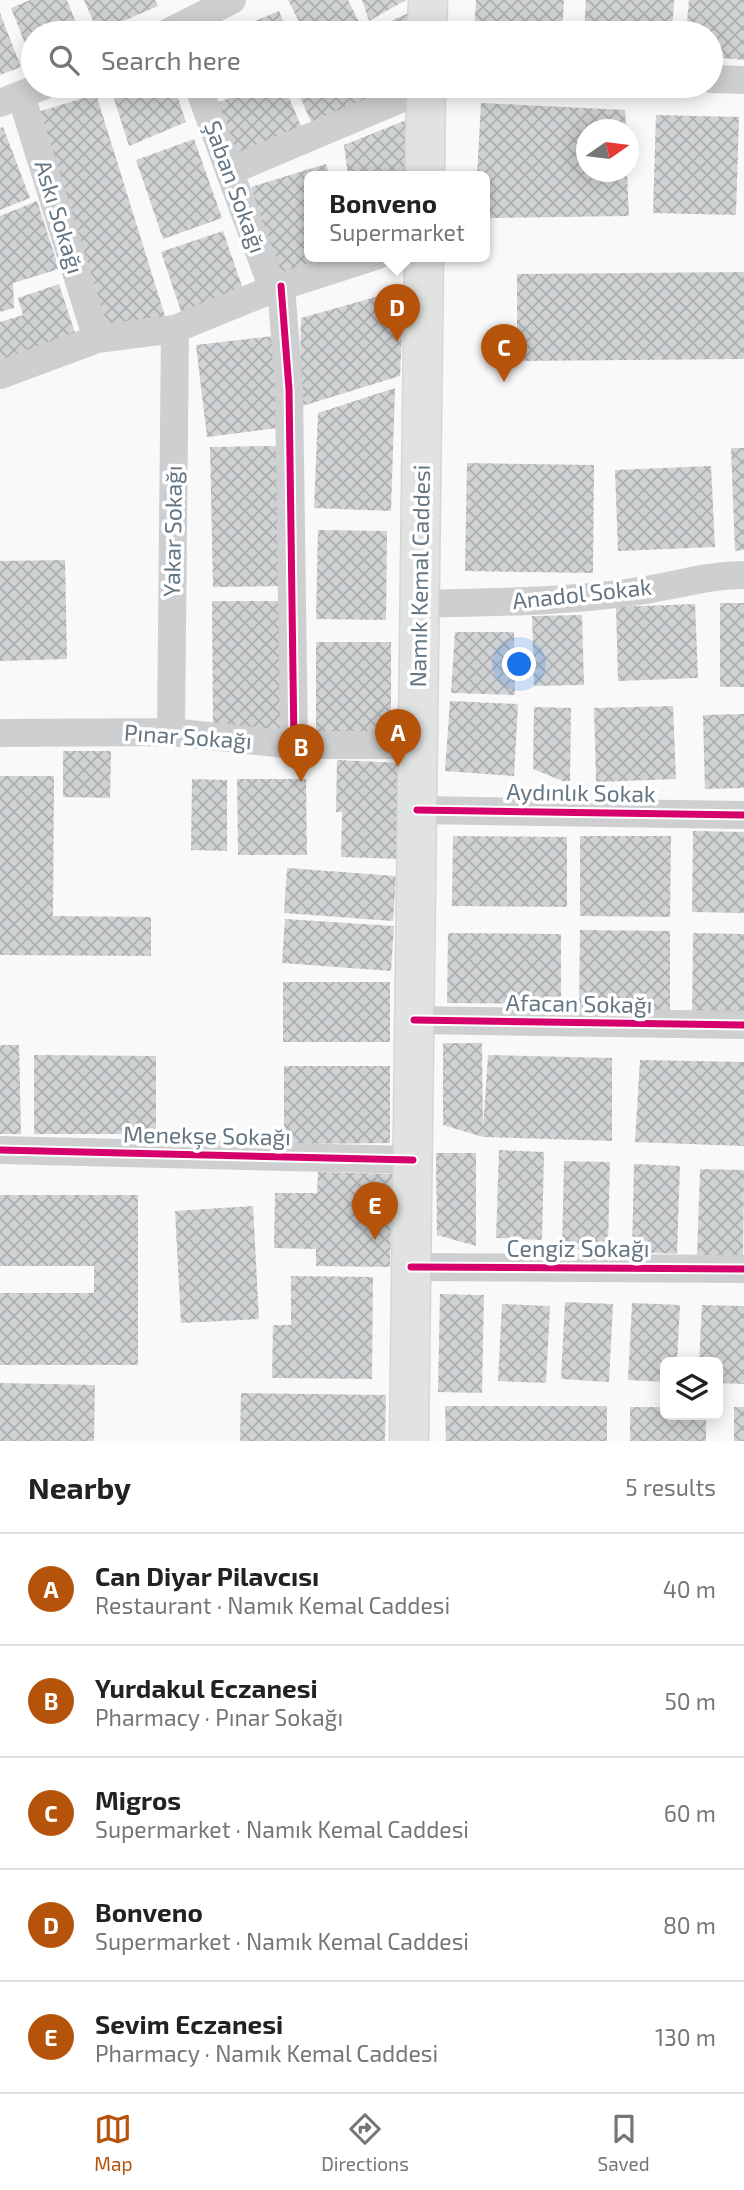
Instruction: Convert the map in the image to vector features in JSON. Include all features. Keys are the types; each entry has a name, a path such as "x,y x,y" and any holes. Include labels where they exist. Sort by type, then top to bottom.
{"main road":[{"path":"427,21 428,0"},
{"path":"425,171 426,98"},
{"name":"Namık Kemal Caddesi","path":"409,1441 424,262"}],"street":[{"path":"194,21 232,0"},
{"path":"723,79 744,80"},
{"name":"Askı Sokağı","path":"22,98 97,339"},
{"name":"Şaban Sokağı","path":"203,98 277,287 289,388 294,745"},
{"path":"230,171 400,98"},
{"path":"0,375 97,339 175,329 277,287 357,262"},
{"name":"Yakar Sokağı","path":"171,732 175,329"},
{"name":"Anadol Sokak","path":"420,604 545,602 636,592 715,575 744,575"},
{"name":"Pınar Sokağı","path":"0,733 171,732 294,745 418,745"},
{"name":"Aydınlık Sokak","path":"417,810 744,815"},
{"name":"Afacan Sokağı","path":"414,1020 744,1025"},
{"name":"Menekşe Sokağı","path":"0,1150 413,1160"},
{"name":"Cengiz Sokağı","path":"411,1267 744,1269"}],"building":[{"path":"30,0 67,0 75,21 21,21 21,33 11,8"},
{"path":"84,0 155,0 158,6 123,21 93,21"},
{"path":"288,0 348,0 358,21 299,21"},
{"path":"362,0 406,0 369,21"},
{"path":"476,0 564,0 563,21 475,21"},
{"path":"586,0 674,0 673,21 585,21"},
{"path":"689,0 744,0 744,60 723,58 723,21 687,21"},
{"path":"279,11 283,21 255,21"},
{"path":"411,12 411,21 390,21"},
{"path":"0,13 21,67 0,75"},
{"path":"83,98 97,98 166,319 108,337 38,112"},
{"path":"114,98 178,98 186,122 129,146"},
{"path":"229,98 289,98 302,128 237,156 215,104"},
{"path":"300,98 383,98 314,128"},
{"path":"481,103 625,110 625,119 576,119 576,182 627,182 629,216 490,218 490,171 477,171"},
{"path":"656,115 739,117 736,215 653,213"},
{"path":"406,120 407,171 347,171 344,145"},
{"path":"3,127 30,198 0,210 0,128"},
{"path":"194,139 222,218 163,239 136,160"},
{"path":"326,164 328,171 304,171 304,262 338,262 280,283 251,187"},
{"path":"37,201 59,269 13,283 14,308 0,312 0,216"},
{"path":"223,231 245,295 183,317 161,252"},
{"path":"744,272 744,359 517,361 517,274"},
{"path":"59,284 79,345 0,371 0,322 23,315 18,298"},
{"path":"404,289 400,376 299,407 301,318"},
{"path":"273,336 285,427 207,437 196,345"},
{"path":"395,388 391,511 314,508 318,413"},
{"path":"280,446 282,586 213,587 210,447"},
{"path":"731,448 744,448 744,550 735,551"},
{"path":"467,463 594,465 593,573 465,571"},
{"path":"711,466 715,547 618,551 615,470"},
{"path":"318,530 387,531 386,620 316,619"},
{"path":"65,560 67,659 0,661 0,561"},
{"path":"212,601 281,601 281,729 213,729"},
{"path":"720,603 744,603 744,687 720,687"},
{"path":"695,604 698,678 618,681 616,607"},
{"path":"582,615 584,685 534,686 532,616"},
{"path":"455,632 514,632 515,695 451,693"},
{"path":"316,642 391,642 391,733 316,733"},
{"path":"450,701 518,704 514,776 445,771"},
{"path":"673,706 676,779 596,782 594,708"},
{"path":"534,707 571,708 570,784 533,769"},
{"path":"744,714 744,788 705,789 703,715"},
{"path":"63,751 111,751 110,798 63,797"},
{"path":"337,760 402,763 399,859 341,857 342,812 336,812"},
{"path":"0,776 54,776 53,916 151,917 151,956 0,955"},
{"path":"192,779 227,780 227,851 191,850"},
{"path":"237,779 306,779 307,855 238,855"},
{"path":"693,831 744,832 744,913 692,912"},
{"path":"453,836 567,837 567,907 452,906"},
{"path":"580,836 671,836 670,917 580,916"},
{"path":"287,868 396,876 393,921 284,913"},
{"path":"285,919 394,926 391,971 282,963"},
{"path":"580,930 670,931 670,1012 579,1011"},
{"path":"448,933 561,934 561,1004 447,1003"},
{"path":"693,933 744,934 744,1014 692,1014"},
{"path":"283,982 390,982 390,1042 283,1042"},
{"path":"443,1043 482,1043 483,1128 488,1055 612,1058 612,1141 483,1137 443,1125"},
{"path":"0,1045 19,1045 21,1134 0,1134"},
{"path":"34,1055 156,1056 156,1134 34,1134"},
{"path":"640,1060 744,1062 744,1146 635,1142"},
{"path":"284,1066 390,1066 390,1143 284,1144"},
{"path":"499,1150 544,1152 542,1240 496,1238"},
{"path":"436,1153 476,1153 476,1246 437,1235"},
{"path":"564,1161 610,1162 608,1250 562,1249"},
{"path":"634,1164 680,1166 677,1254 632,1252"},
{"path":"700,1169 744,1170 743,1259 697,1257"},
{"path":"318,1172 392,1174 390,1267 316,1266 316,1249 274,1248 275,1193 317,1193"},
{"path":"0,1195 138,1195 138,1365 0,1365 0,1293 94,1293 94,1266 0,1266"},
{"path":"253,1206 259,1319 181,1323 175,1211"},
{"path":"291,1276 373,1277 372,1379 272,1378 273,1325 291,1325"},
{"path":"440,1294 484,1295 482,1393 438,1392"},
{"path":"565,1302 613,1304 609,1382 561,1379"},
{"path":"632,1303 680,1305 677,1357 660,1357 660,1382 628,1380"},
{"path":"502,1304 550,1306 546,1383 498,1381"},
{"path":"702,1305 744,1306 744,1384 723,1383 723,1357 699,1357"},
{"path":"0,1383 95,1385 94,1441 0,1441"},
{"path":"241,1393 386,1395 385,1441 240,1441"},
{"path":"445,1406 607,1406 607,1441 446,1441"},
{"path":"630,1407 660,1407 660,1420 706,1420 706,1441 630,1441"},
{"path":"734,1407 744,1407 744,1441 734,1441"}],"cycle path":[{"path":"281,286 289,389 294,745"},
{"path":"417,810 744,815"},
{"path":"414,1020 744,1025"},
{"path":"0,1150 413,1160"},
{"path":"411,1267 744,1269"}],"place":[{"name":"Bonveno","path":"397,342"},
{"name":"Migros","path":"504,382"},
{"name":"Can Diyar Pilavcısı","path":"398,767"},
{"name":"Yurdakul Eczanesi","path":"301,782"},
{"name":"Sevim Eczanesi","path":"375,1240"}]}
